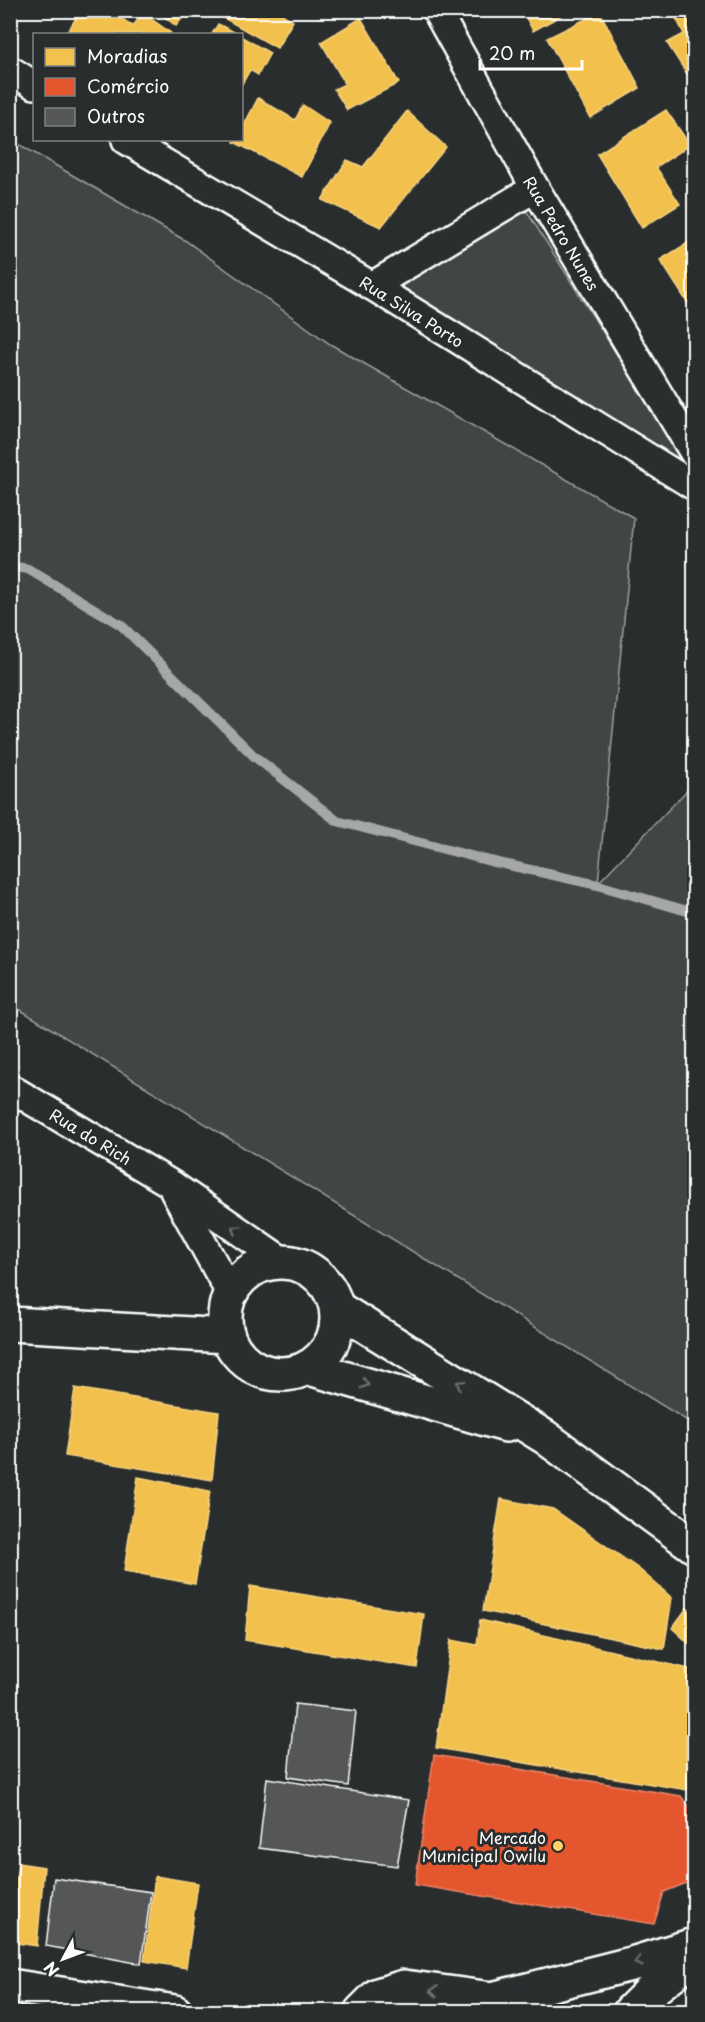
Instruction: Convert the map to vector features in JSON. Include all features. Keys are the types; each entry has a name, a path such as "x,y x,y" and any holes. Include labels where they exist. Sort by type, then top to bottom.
{"street":[{"name":"Rua Pedro Nunes","path":"436,10 535,188 694,453"},
{"path":"10,70 33,84"},
{"name":"Rua Silva Porto","path":"128,141 372,286 694,486"},
{"path":"372,286 535,188"},
{"name":"Rua do Rich","path":"10,1088 171,1184 284,1262"},
{"path":"171,1184 230,1293"},
{"path":"284,1262 303,1266 319,1276 330,1291 337,1308 337,1326 332,1342 323,1357 309,1368 292,1374 273,1374 255,1368 238,1355 228,1336 225,1314 230,1293 244,1276 263,1265 284,1262"},
{"path":"337,1308 545,1437 694,1546"},
{"path":"10,1324 228,1336"},
{"path":"309,1368 545,1437"},
{"path":"492,1999 635,1963 694,1945"},
{"path":"630,2012 652,1990 694,1957"},
{"path":"10,1986 175,2012"},
{"path":"334,2012 369,2003 404,1988 492,1999 532,2012"}],"shaded area":[{"path":"10,139 186,241 330,344 634,518 598,883 694,783 694,1425 11,1004"},
{"path":"526,210 687,466 395,287"}],"building: Moradias":[{"path":"81,10 108,10 133,26 143,13 171,33 67,33"},
{"path":"156,10 189,10 176,26"},
{"path":"214,10 276,10 293,21 277,48 213,12"},
{"path":"522,10 571,10 533,31"},
{"path":"679,10 694,10 694,85 667,43 684,34 674,14"},
{"path":"600,12 640,88 590,118 547,38"},
{"path":"361,18 399,83 347,110 334,89 345,84 321,42"},
{"path":"218,24 236,33 213,33"},
{"path":"243,38 270,53 258,75 250,70 243,82"},
{"path":"258,98 295,120 303,105 330,123 302,177 234,142 243,141 243,127"},
{"path":"666,110 690,145 656,167 680,204 642,228 597,154"},
{"path":"407,111 446,147 381,227 322,200 347,160 363,167"},
{"path":"694,239 694,313 660,260"},
{"path":"75,1388 219,1412 212,1480 65,1456"},
{"path":"138,1477 210,1491 195,1584 124,1571"},
{"path":"501,1499 553,1509 639,1569 672,1598 664,1649 483,1611"},
{"path":"250,1586 424,1614 417,1668 245,1640"},
{"path":"687,1608 694,1615 694,1648 672,1628"},
{"path":"480,1620 694,1670 694,1748 687,1790 436,1748 451,1640 477,1645"},
{"path":"18,1863 44,1867 37,1946 10,1942 10,1886 15,1887"},
{"path":"155,1876 198,1883 186,1968 144,1961"}],"building: Comércio":[{"name":"Mercado Municipal Owilu","path":"434,1755 681,1796 694,1813 694,1880 664,1892 654,1924 415,1885"}],"building: Outros":[{"path":"295,1704 356,1711 348,1786 288,1777"},
{"path":"267,1778 409,1800 397,1866 259,1848"},
{"path":"54,1878 151,1892 141,1964 46,1946"}],"waterway":[{"path":"10,566 28,569 121,625 254,756 337,821 490,861 598,885 694,913"}],"place":[{"name":"Mercado Municipal Owilu","path":"558,1846"}]}
